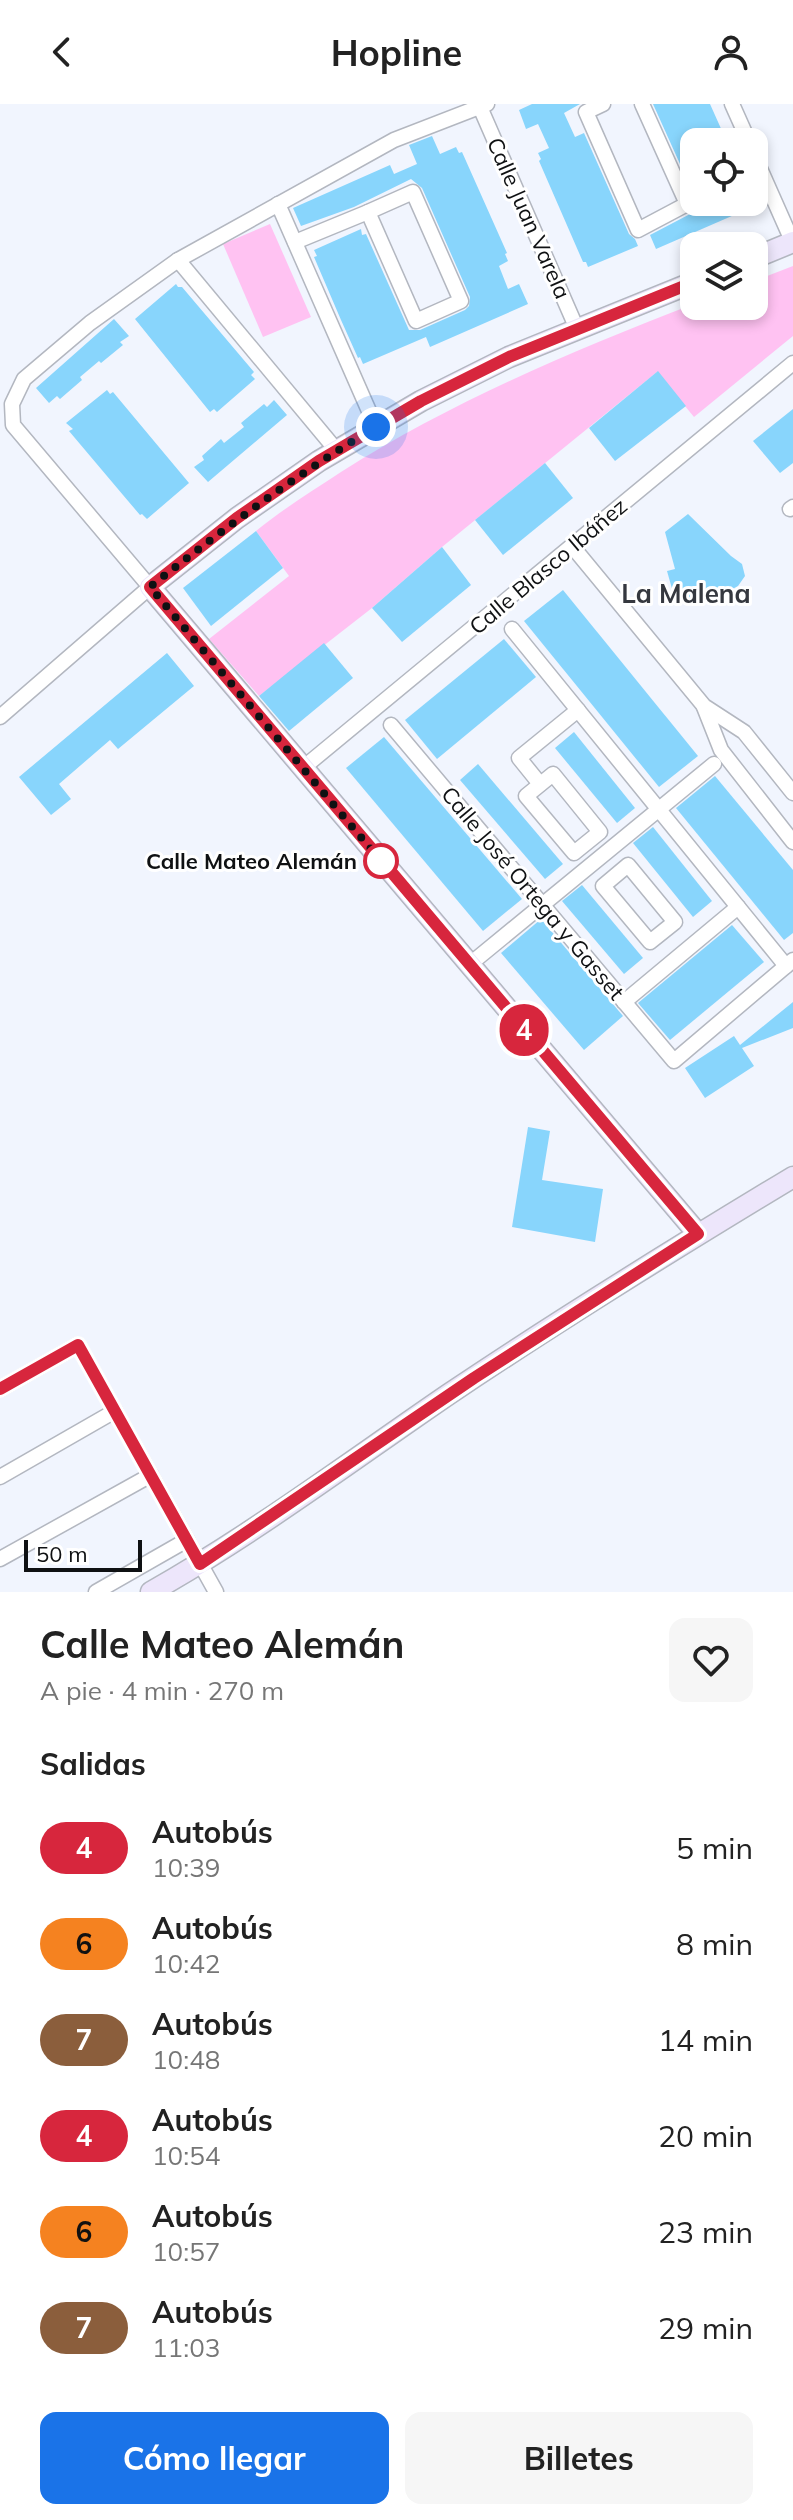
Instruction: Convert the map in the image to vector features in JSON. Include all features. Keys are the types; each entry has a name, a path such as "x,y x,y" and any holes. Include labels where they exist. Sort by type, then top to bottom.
{"street":[{"path":"603,104 586,112 638,230 687,204 642,104"},
{"path":"732,104 743,128"},
{"path":"484,106 394,140 178,260 90,323 24,379 12,404 13,425 698,1234"},
{"name":"Calle Juan Varela","path":"484,106 577,329"},
{"path":"768,186 793,242 768,252"},
{"path":"295,242 413,192 461,301 416,321 368,212"},
{"path":"278,204 376,427"},
{"path":"178,260 337,451"},
{"path":"0,717 150,587 237,518 337,451 421,401 509,357 680,288"},
{"name":"Calle Blasco Ibáñez","path":"303,768 793,363"},
{"path":"572,546 704,706 744,732 793,793"},
{"path":"512,629 738,907 790,963"},
{"path":"704,706 721,750 793,842"},
{"path":"540,784 519,758 578,710"},
{"name":"Calle José Ortega y Gasset","path":"391,725 674,1061 790,963"},
{"path":"721,750 735,752 743,745 744,732"},
{"path":"469,965 714,764"},
{"path":"553,774 600,832 574,853 526,796 540,784 553,774"},
{"path":"588,841 616,875"},
{"path":"628,865 675,922 650,942 603,886 616,875 628,865"},
{"path":"624,1002 738,907"},
{"path":"664,931 682,953"},
{"path":"151,1592 200,1564 572,1313 793,1177"},
{"path":"0,1389 78,1345 200,1564 210,1590"},
{"path":"0,1477 115,1411"},
{"path":"0,1559 151,1475"},
{"path":"96,1592 187,1540"}],"shaded area":[{"path":"270,224 311,317 263,337 223,244"},
{"path":"793,266 793,336 694,417 657,372 372,608 259,696 209,639 289,576 256,531 341,472 469,400 558,359 680,309 680,320 768,320 768,276"}],"building":[{"path":"532,104 580,104 564,113 575,137 584,133 629,234 638,246 588,267 583,262 539,161 538,153 549,148 538,124 526,129 519,110"},
{"path":"653,104 710,104 721,128 680,128 680,164"},
{"path":"432,136 440,154 456,147 459,153 462,152 507,253 508,261 499,266 508,289 519,284 528,304 430,347 426,337 363,364 341,320 314,257 317,256 314,250 361,229 409,330 420,330 465,310 470,297 422,188 411,179 354,207 301,226 293,208 390,165 394,174 417,164 409,145"},
{"path":"686,216 732,216 695,232 680,232 680,239 656,249 650,235"},
{"path":"176,284 182,287 254,372 251,375 255,379 217,412 214,409 210,412 135,319"},
{"path":"114,319 129,336 120,342 123,345 80,377 82,380 60,399 57,396 49,403 36,388"},
{"path":"658,371 686,406 615,461 589,428"},
{"path":"107,390 110,394 113,392 189,483 147,519 140,515 69,431 73,429 66,423"},
{"path":"274,400 287,415 208,482 194,467 204,460 202,456 221,439 224,443 244,427 241,423 264,404 267,407"},
{"path":"793,409 793,463 780,473 753,441"},
{"path":"545,463 573,498 503,555 475,520"},
{"path":"688,514 742,564 745,576 738,586 729,591 676,603 667,571 675,569 665,532"},
{"path":"256,531 283,568 211,626 183,588"},
{"path":"442,547 471,585 402,642 372,608"},
{"path":"563,590 698,756 659,787 524,621"},
{"path":"504,639 536,677 437,759 405,720"},
{"path":"324,643 353,678 289,731 259,696"},
{"path":"167,653 194,686 118,749 110,740 59,784 71,799 51,815 19,777"},
{"path":"574,732 635,808 617,823 555,748"},
{"path":"384,737 522,899 483,931 346,768"},
{"path":"478,764 563,864 545,879 460,780"},
{"path":"715,776 793,870 793,933 784,940 676,808"},
{"path":"653,827 712,901 693,917 633,843"},
{"path":"582,885 643,958 624,974 562,901"},
{"path":"541,919 623,1016 584,1050 501,953"},
{"path":"732,925 764,962 670,1040 638,1003"},
{"path":"793,1002 793,1028 742,1048 754,1066 705,1098 685,1068 734,1036 740,1045"},
{"path":"528,1127 550,1131 542,1180 603,1189 595,1242 512,1227"}],"bus line":[{"name":"4","path":"0,1389 78,1345 200,1564 572,1313 698,1234 150,587 237,518 319,461 421,401 509,357 680,288"}],"place":[{"name":"Calle Mateo Alemán","path":"381,861"}],"district":[{"name":"La Malena","path":"686,593"}],"route":[{"path":"376,427 319,461 237,518 150,587 381,861"}]}
